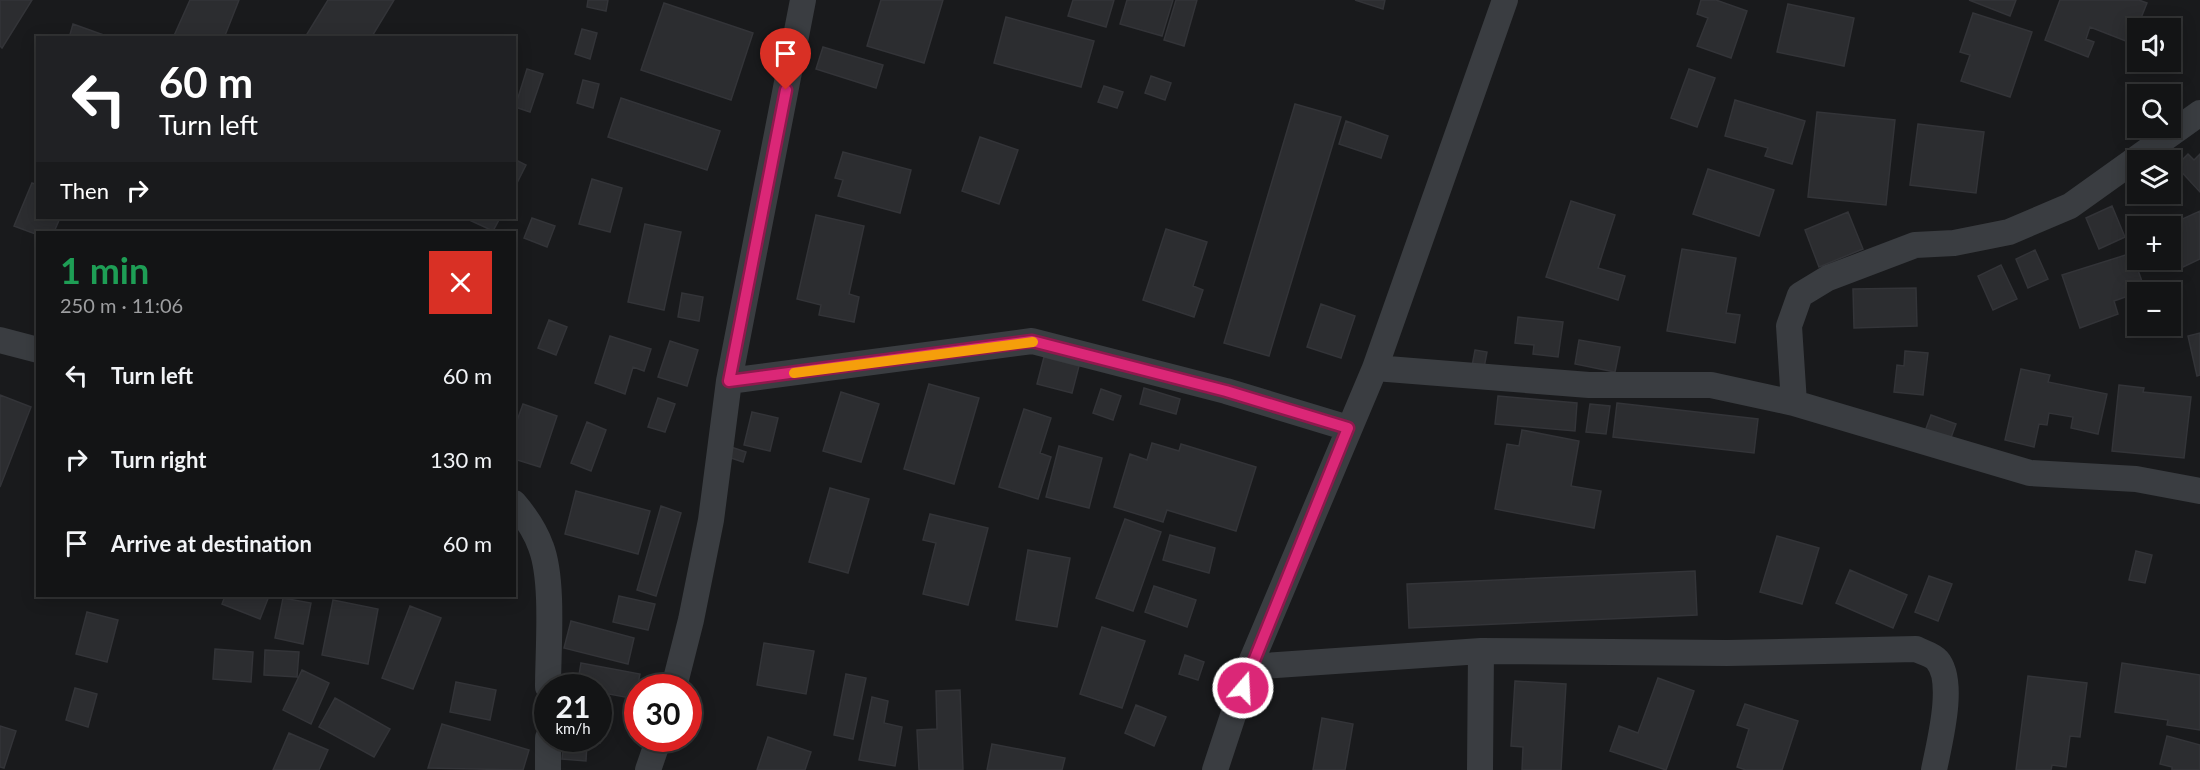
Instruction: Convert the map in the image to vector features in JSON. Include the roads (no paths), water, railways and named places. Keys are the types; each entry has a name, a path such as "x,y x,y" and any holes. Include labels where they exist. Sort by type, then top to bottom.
{"street":[{"path":"677,674 691,620 711,519 729,381 803,0"},
{"path":"1215,770 1249,667 1375,368 1505,0"},
{"path":"1794,402 1789,326 1800,295 1828,278 1915,245 1954,243 2009,232 2070,206 2200,113"},
{"path":"0,340 36,349"},
{"path":"729,381 1032,341 1226,391 1348,428"},
{"path":"1375,368 1589,385 1711,385 1794,402 2030,473 2136,479 2200,490"},
{"path":"516,505 530,522 542,548 548,589 548,674"},
{"path":"1249,667 1481,651 1727,653 1916,649 1937,659 1944,674 1946,696 1934,770"},
{"path":"1480,770 1481,651"},
{"path":"548,752 548,770"},
{"path":"648,770 654,752"}]}
